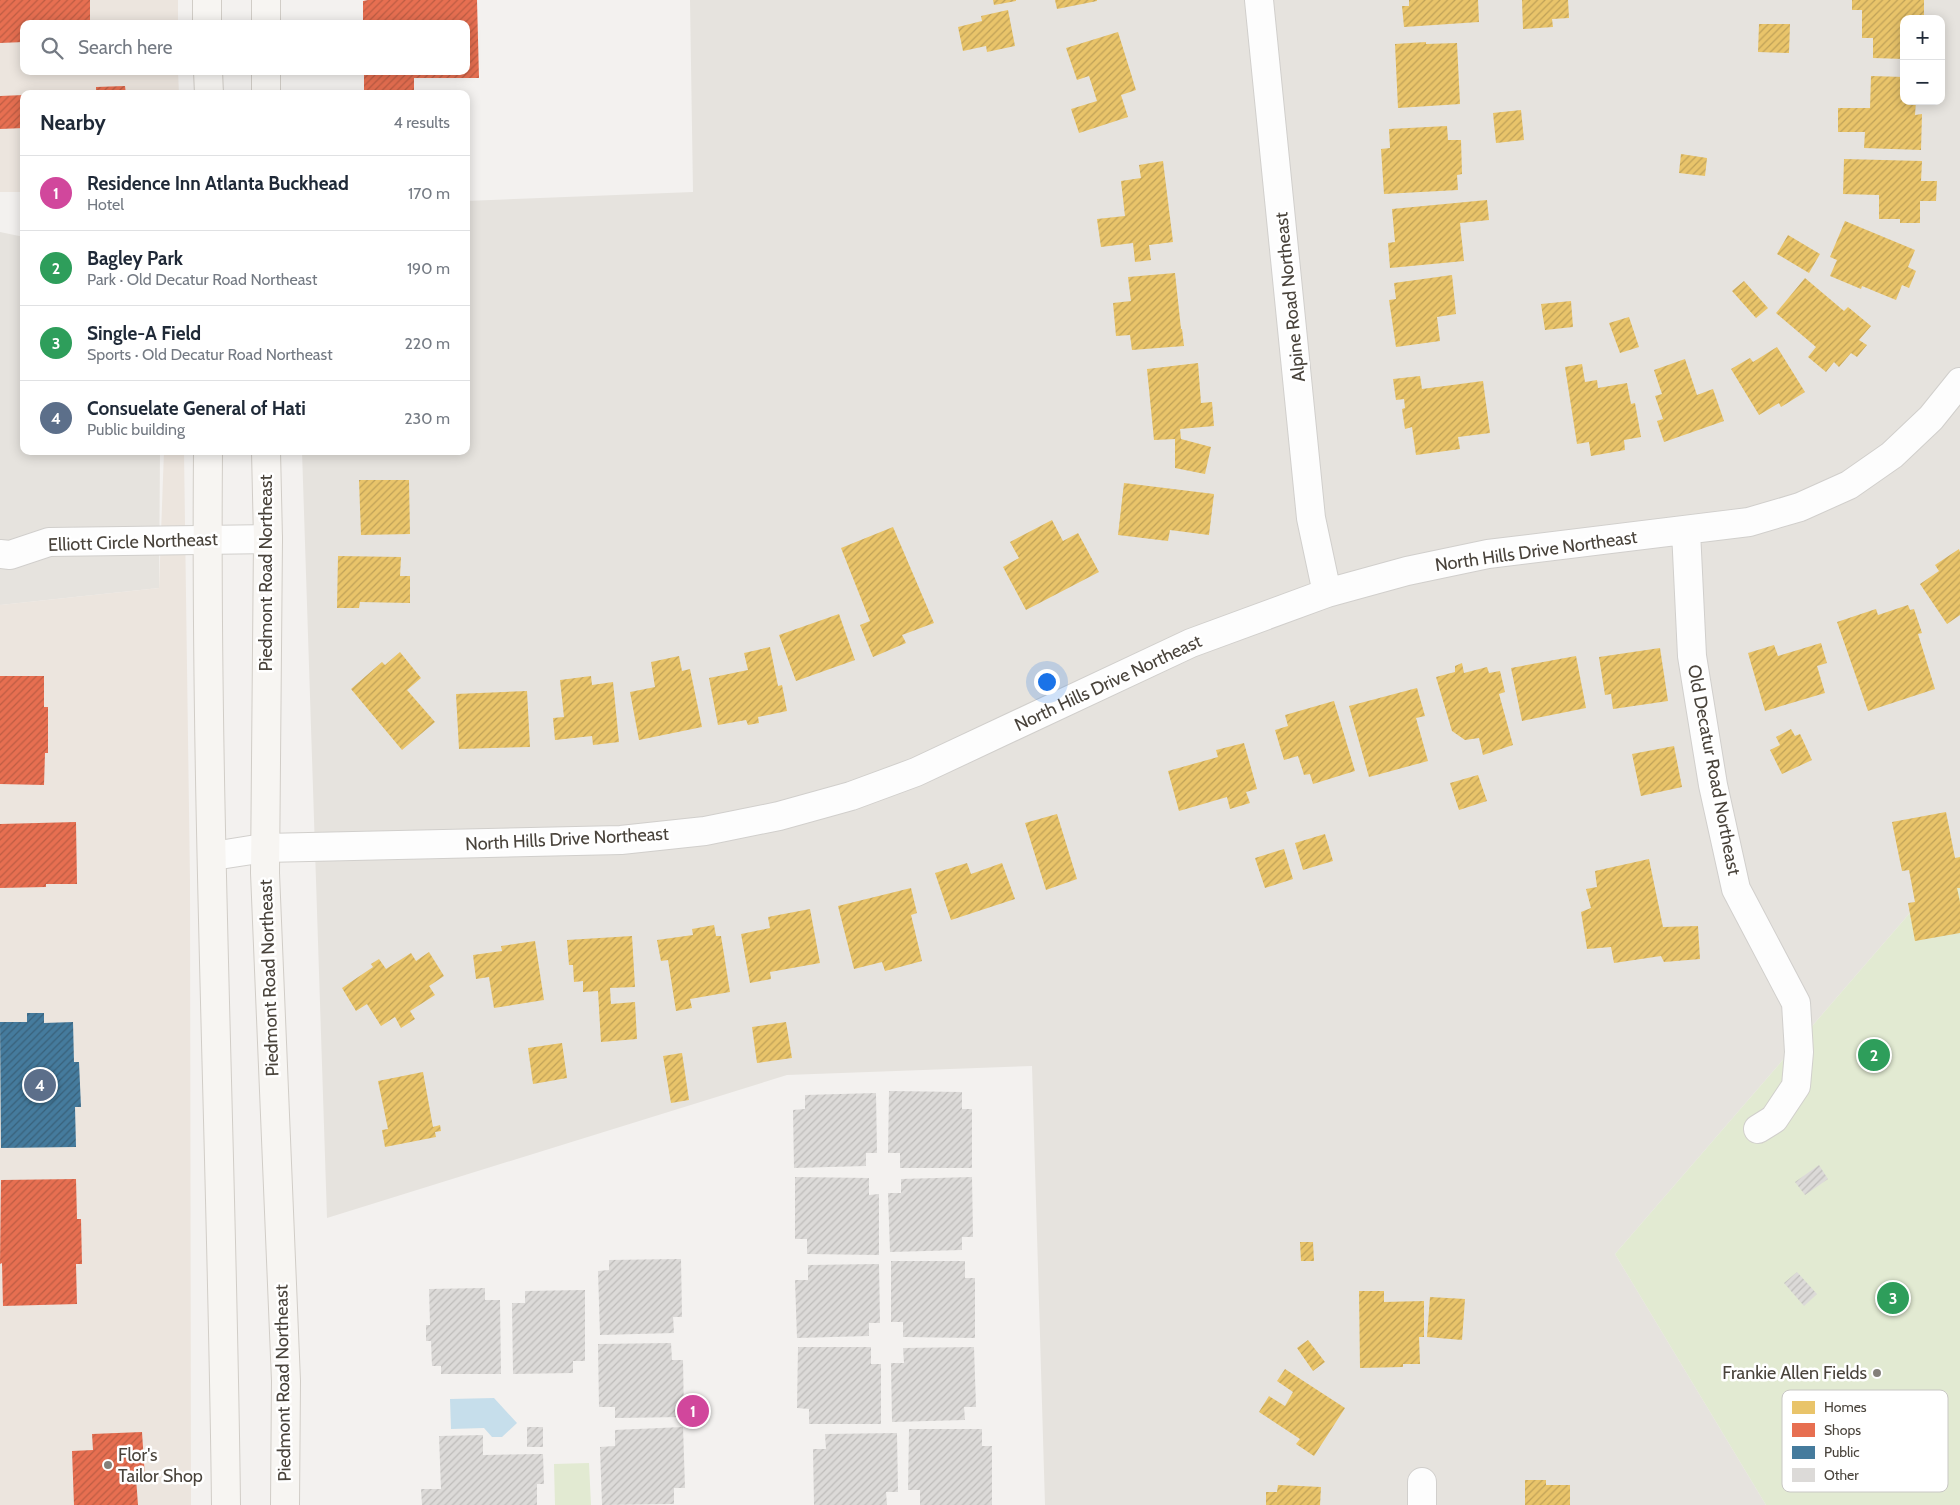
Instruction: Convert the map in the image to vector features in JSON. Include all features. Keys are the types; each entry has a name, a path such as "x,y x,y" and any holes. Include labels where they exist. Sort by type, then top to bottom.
{"main road":[{"path":"207,0 207,20"},
{"path":"266,0 266,20"},
{"path":"208,75 209,90"},
{"path":"266,75 266,90"},
{"path":"208,455 207,539 226,1505"},
{"name":"Piedmont Road Northeast","path":"266,455 268,539 264,848 286,1381 285,1505"}],"street":[{"name":"Alpine Road Northeast","path":"1259,0 1311,518 1327,593"},
{"name":"North Hills Drive Northeast","path":"213,856 264,848 621,840 705,831 778,816 851,796 916,772 1191,643 1327,593 1407,571 1488,554 1749,522 1800,507 1848,485 1892,455 1931,418 1960,382"},
{"name":"Old Decatur Road Northeast","path":"1686,531 1692,656 1713,785 1736,889 1796,1003 1799,1052 1796,1086 1774,1119 1758,1129"},
{"name":"Elliott Circle Northeast","path":"0,554 10,555 49,542 268,539"}],"shaded area":[{"path":"0,0 178,0 178,20 20,20 20,75 178,75 179,90 20,90 20,192 0,192"},
{"path":"690,0 1960,0 1960,855 1615,1254 1766,1505 1045,1505 1032,1066 787,1075 327,1218 302,455 470,455 470,201 693,192"},
{"path":"0,232 20,236 20,455 160,455 159,588 0,605"},
{"path":"164,455 184,455 190,881 191,1505 0,1505 0,605 159,588"}],"green space":[{"path":"1960,855 1960,1505 1766,1505 1615,1254"},
{"path":"589,1463 591,1505 555,1505 554,1464"}],"water":[{"path":"494,1398 517,1423 502,1437 492,1437 484,1428 451,1429 450,1399"}],"building: Homes":[{"path":"993,0 1016,0 1016,1 994,5"},
{"path":"1055,0 1097,0 1097,1 1057,9"},
{"path":"1409,0 1478,0 1479,22 1404,27 1402,6 1409,6"},
{"path":"1522,0 1568,0 1569,18 1552,19 1553,27 1523,29"},
{"path":"1852,0 1924,0 1924,15 1900,15 1900,59 1873,58 1873,38 1862,38 1862,10 1852,10"},
{"path":"1008,10 1015,46 987,52 986,46 963,51 958,27 982,21 981,16"},
{"path":"1759,24 1790,24 1789,53 1758,52"},
{"path":"1118,32 1136,90 1121,95 1128,117 1079,133 1071,109 1097,101 1089,76 1077,80 1066,48"},
{"path":"1426,42 1426,44 1457,43 1460,104 1398,108 1395,44"},
{"path":"1871,76 1900,77 1900,105 1916,105 1915,115 1922,114 1921,150 1864,148 1865,132 1838,132 1838,108 1870,108"},
{"path":"1521,110 1524,140 1496,143 1493,113"},
{"path":"1447,126 1448,140 1461,140 1462,174 1457,175 1458,190 1384,194 1381,149 1390,148 1389,129"},
{"path":"1681,154 1707,158 1705,176 1679,173"},
{"path":"1844,159 1922,161 1921,181 1937,181 1936,201 1920,201 1920,223 1900,223 1900,219 1879,219 1879,195 1843,194"},
{"path":"1163,161 1173,242 1149,245 1151,260 1135,262 1133,243 1101,247 1097,219 1125,216 1121,181 1141,178 1139,165"},
{"path":"1487,200 1489,220 1460,223 1464,261 1390,268 1388,243 1395,242 1392,209"},
{"path":"1845,221 1915,250 1908,267 1916,271 1909,288 1902,285 1896,300 1862,286 1861,289 1830,276 1837,260 1830,257"},
{"path":"1788,235 1820,254 1809,273 1777,254"},
{"path":"1175,273 1184,346 1132,350 1130,335 1116,336 1113,303 1131,301 1128,277"},
{"path":"1452,275 1456,314 1437,317 1440,341 1396,347 1389,300 1396,299 1394,283"},
{"path":"1805,278 1844,311 1848,307 1871,326 1859,340 1867,345 1857,357 1851,353 1839,367 1834,362 1826,372 1808,357 1816,347 1776,313"},
{"path":"1744,281 1768,308 1756,318 1732,291"},
{"path":"1571,301 1573,327 1545,330 1541,304"},
{"path":"1629,317 1639,347 1620,353 1609,323"},
{"path":"1777,347 1805,392 1781,407 1779,403 1759,415 1731,369 1750,358 1753,362"},
{"path":"1685,359 1697,395 1713,389 1724,421 1664,442 1657,421 1663,419 1655,396 1662,394 1654,370"},
{"path":"1198,363 1201,403 1212,402 1214,426 1180,429 1181,439 1211,447 1205,474 1175,468 1175,439 1154,440 1147,369"},
{"path":"1582,364 1585,382 1597,380 1598,388 1627,383 1631,404 1635,403 1641,437 1624,440 1625,450 1591,456 1589,442 1577,444 1565,367"},
{"path":"1420,376 1422,389 1483,381 1490,433 1458,437 1460,449 1416,455 1412,427 1405,429 1402,409 1405,408 1404,399 1396,400 1393,379"},
{"path":"359,480 409,480 410,534 361,535"},
{"path":"1124,483 1214,494 1209,535 1170,530 1168,541 1118,535"},
{"path":"1052,520 1063,541 1078,533 1099,572 1026,610 1003,567 1019,558 1010,542"},
{"path":"893,527 934,623 902,635 906,643 873,657 860,625 870,621 841,548"},
{"path":"1959,549 1960,615 1947,624 1920,584 1939,571 1935,565"},
{"path":"338,556 401,557 400,576 410,576 410,603 360,602 359,608 337,608"},
{"path":"1908,605 1910,610 1914,609 1922,633 1918,634 1935,689 1868,711 1837,622 1876,609 1878,615"},
{"path":"839,614 855,660 796,681 779,635"},
{"path":"1821,643 1827,663 1817,666 1825,693 1765,711 1748,653 1774,645 1778,656"},
{"path":"770,647 778,686 782,685 787,711 758,717 759,723 748,725 746,720 718,725 709,678 748,670 744,653"},
{"path":"1660,648 1668,701 1613,709 1611,694 1605,695 1599,657"},
{"path":"400,652 421,678 407,690 435,722 402,750 351,689 382,662 385,665"},
{"path":"679,656 682,671 690,669 702,727 639,740 630,692 655,687 651,662"},
{"path":"1576,656 1586,708 1522,721 1511,668"},
{"path":"1462,663 1464,673 1487,667 1489,673 1500,671 1505,692 1499,694 1513,745 1483,755 1479,738 1465,740 1452,731 1436,677 1455,672 1455,666"},
{"path":"591,676 592,685 613,682 619,742 593,745 592,736 555,740 553,718 564,717 560,680"},
{"path":"1417,688 1425,716 1416,718 1428,761 1369,777 1349,706"},
{"path":"527,691 530,747 459,749 456,694"},
{"path":"1334,701 1355,771 1313,784 1310,774 1304,775 1298,756 1284,760 1275,730 1288,726 1285,715"},
{"path":"1791,729 1795,736 1800,734 1812,760 1782,774 1770,750 1780,745 1776,737"},
{"path":"1244,743 1257,789 1246,792 1250,803 1230,809 1227,797 1179,811 1168,771 1218,757 1216,750"},
{"path":"1674,746 1682,787 1641,796 1632,754"},
{"path":"1478,775 1487,801 1459,810 1450,783"},
{"path":"1946,812 1955,858 1960,857 1960,888 1957,888 1960,902 1960,933 1915,941 1908,903 1915,902 1909,870 1902,871 1892,822"},
{"path":"1057,814 1077,879 1046,890 1025,823"},
{"path":"1325,834 1333,861 1303,870 1295,843"},
{"path":"1284,849 1293,879 1265,888 1255,858"},
{"path":"1649,859 1663,927 1698,926 1700,959 1664,962 1661,956 1614,963 1611,947 1587,949 1581,912 1591,908 1586,889 1597,887 1595,871"},
{"path":"967,863 971,874 1002,863 1015,899 951,920 935,873"},
{"path":"911,888 917,913 911,915 922,961 885,971 882,962 854,969 838,906"},
{"path":"810,909 820,963 770,972 771,979 750,983 741,934 770,928 768,917"},
{"path":"714,925 716,936 721,936 730,992 690,999 692,1008 676,1011 668,960 661,961 657,940 693,935 692,929"},
{"path":"632,936 635,987 610,988 611,1004 635,1002 637,1039 601,1042 598,991 583,992 583,981 574,982 573,965 569,965 567,940"},
{"path":"535,941 544,1000 494,1008 489,977 476,979 473,955 502,951 501,946"},
{"path":"429,952 444,976 429,986 435,995 410,1011 415,1019 401,1028 395,1017 381,1026 367,1004 356,1011 342,988 373,967 371,964 379,959 386,969 411,953 416,961"},
{"path":"786,1022 792,1058 757,1063 752,1027"},
{"path":"562,1043 567,1078 533,1084 528,1048"},
{"path":"682,1053 689,1100 671,1103 663,1056"},
{"path":"423,1072 433,1127 440,1125 441,1131 435,1132 436,1137 385,1147 382,1130 388,1129 378,1081"},
{"path":"1300,1242 1313,1242 1314,1261 1301,1261"},
{"path":"1359,1291 1384,1291 1384,1302 1424,1301 1424,1337 1419,1337 1420,1364 1403,1364 1403,1367 1360,1368"},
{"path":"1430,1297 1465,1299 1462,1340 1427,1337"},
{"path":"1308,1340 1325,1362 1313,1371 1297,1348"},
{"path":"1285,1369 1345,1408 1314,1456 1296,1444 1300,1439 1259,1412 1269,1396 1285,1406 1293,1392 1277,1381"},
{"path":"1525,1480 1546,1480 1546,1485 1570,1485 1570,1505 1525,1505"},
{"path":"1278,1485 1321,1487 1320,1505 1266,1505 1266,1492 1277,1492"}],"building: Shops":[{"path":"0,0 90,0 90,20 20,20 20,42 0,43"},
{"path":"477,0 479,78 414,78 414,90 364,90 364,75 470,75 470,20 363,20 363,1"},
{"path":"125,86 126,90 96,90 96,87"},
{"path":"20,95 20,128 0,129 0,96"},
{"path":"0,676 44,676 44,707 48,707 48,753 45,753 44,785 0,784"},
{"path":"76,822 77,884 46,884 46,887 0,888 0,824"},
{"path":"76,1179 77,1219 81,1219 82,1264 76,1264 77,1304 3,1306 2,1263 0,1264 1,1180"},
{"name":"Flor's Tailor Shop","path":"142,1432 145,1478 136,1478 138,1505 74,1505 72,1451 93,1450 92,1434"}],"building: Public":[{"path":"27,1013 44,1013 44,1023 73,1022 74,1062 79,1062 81,1107 75,1107 76,1147 1,1148 0,1022 27,1022"}],"building: Other":[{"path":"889,1091 962,1092 962,1109 972,1109 972,1168 900,1168 900,1153 888,1153"},
{"path":"876,1093 877,1153 866,1153 866,1166 794,1168 793,1110 805,1109 805,1095"},
{"path":"1819,1165 1828,1179 1805,1195 1795,1182"},
{"path":"795,1177 869,1178 869,1195 879,1194 879,1255 807,1254 807,1239 795,1239"},
{"path":"972,1177 973,1237 962,1237 962,1250 890,1252 888,1193 901,1193 901,1179"},
{"path":"681,1259 682,1317 673,1317 674,1333 600,1335 598,1271 609,1270 609,1260"},
{"path":"891,1261 965,1261 965,1278 975,1278 975,1338 903,1337 903,1322 891,1322"},
{"path":"879,1264 880,1323 869,1323 869,1336 797,1338 795,1280 808,1280 808,1265"},
{"path":"1797,1272 1817,1294 1804,1306 1784,1283"},
{"path":"485,1288 485,1300 500,1300 501,1374 441,1374 441,1366 432,1366 431,1341 426,1341 426,1325 430,1325 429,1289"},
{"path":"585,1290 585,1361 573,1361 573,1373 513,1374 512,1303 525,1303 525,1291"},
{"path":"671,1343 672,1360 683,1360 684,1417 615,1418 615,1407 599,1407 598,1344"},
{"path":"798,1347 871,1347 871,1364 881,1364 881,1424 809,1424 809,1409 797,1408"},
{"path":"974,1347 976,1407 964,1407 965,1420 892,1422 891,1363 904,1363 903,1348"},
{"path":"527,1427 543,1427 543,1447 527,1447"},
{"path":"683,1427 685,1488 674,1488 674,1504 602,1505 600,1447 615,1446 615,1430"},
{"path":"909,1429 982,1429 982,1446 992,1446 992,1505 920,1505 920,1490 908,1490"},
{"path":"897,1433 898,1492 886,1492 887,1505 814,1505 813,1449 826,1449 825,1434"},
{"path":"483,1435 483,1455 543,1454 544,1484 537,1484 537,1505 422,1505 421,1489 441,1489 439,1436"}],"place":[{"name":"Bagley Park","path":"1874,1055"},
{"name":"Consuelate General of Hati","path":"40,1085"},
{"name":"Single-A Field","path":"1893,1298"},
{"name":"Frankie Allen Fields","path":"1877,1373"},
{"name":"Residence Inn Atlanta Buckhead","path":"693,1411"},
{"name":"Flor's Tailor Shop","path":"108,1465"}]}
